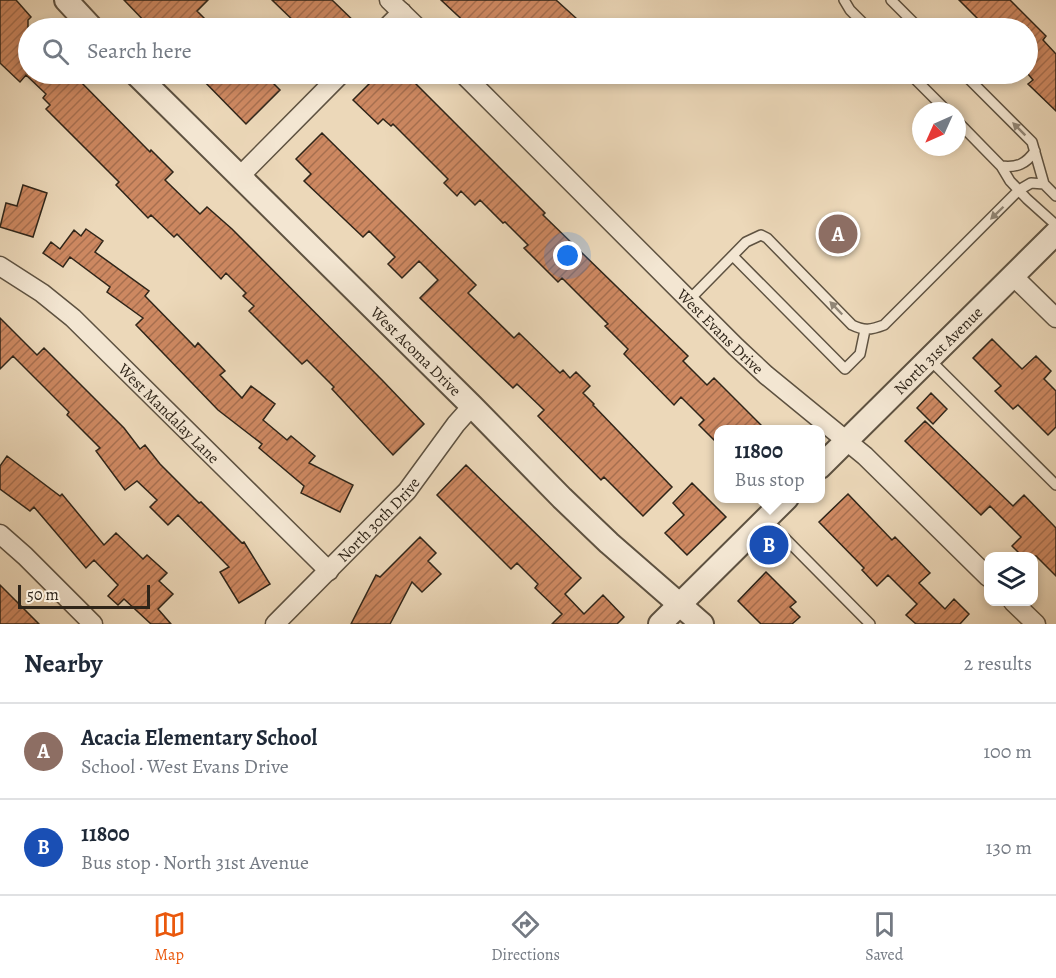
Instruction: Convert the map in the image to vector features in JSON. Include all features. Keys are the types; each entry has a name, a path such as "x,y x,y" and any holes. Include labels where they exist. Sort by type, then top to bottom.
{"street":[{"path":"66,0 83,18"},
{"path":"395,6 408,18"},
{"name":"West Acoma Drive","path":"146,84 577,513 702,624"},
{"path":"240,176 331,84"},
{"name":"West Evans Drive","path":"474,84 766,375 847,440 984,573"},
{"name":"North 31st Avenue","path":"825,461 1056,233"},
{"name":"West Mandalay Lane","path":"0,266 42,293 73,318 329,571"},
{"path":"1013,276 1056,318"},
{"name":"North 30th Drive","path":"275,624 407,491 472,406"},
{"path":"660,624 782,503"},
{"path":"0,534 93,624"},
{"path":"1017,606 1036,624"}],"lane":[{"path":"843,0 858,18"},
{"path":"891,0 909,18"},
{"path":"920,84 938,102"},
{"path":"974,84 1032,142 1044,184 1056,196"},
{"path":"966,131 1001,166 1010,181 1056,225"},
{"path":"1001,166 1013,168 1023,164 1035,151"},
{"path":"689,300 746,242 761,235 767,238 852,325 866,330 884,325 1019,190 1031,183 1044,184"},
{"path":"733,256 845,369 860,354 866,330"},
{"path":"928,359 1056,485"},
{"path":"766,519 870,624"}],"building":[{"path":"0,0 16,0 31,17 18,18 18,80 0,63"},
{"path":"124,0 208,0 197,11 204,18 141,18"},
{"path":"272,0 332,0 351,18 291,18"},
{"path":"441,0 556,0 576,18 460,18"},
{"path":"959,0 1010,0 1028,18 977,18"},
{"path":"1038,28 1046,36 1043,40 1056,54 1056,111 1028,84 1038,84"},
{"path":"35,84 83,84 173,172 165,180 200,214 207,207 232,229 424,424 393,455 332,389 334,387 307,360 302,364 249,311 254,306 243,296 246,293 226,273 221,279 177,234 174,237 151,215 148,218 116,185 119,182 46,109 50,105 43,98 46,94"},
{"path":"207,84 274,84 280,90 246,124"},
{"path":"369,84 416,84 545,213 543,215 688,356 683,361 707,385 714,378 761,425 714,425 714,440 699,425 704,420 681,397 674,405 624,354 628,349 605,326 608,324 562,278 558,282 524,248 528,245 505,222 503,223 480,200 475,205 461,191 457,196 444,183 448,179 393,124 391,126 383,119 378,124 353,100"},
{"path":"322,133 476,285 468,293 514,338 519,333 560,373 563,370 570,378 576,372 590,386 583,393 672,487 643,516 604,477 601,480 538,416 544,410 517,384 513,388 420,298 438,280 419,261 402,278 388,264 395,257 369,231 363,237 304,181 311,174 296,159"},
{"path":"23,185 47,193 33,237 0,227 6,203 17,206"},
{"path":"86,229 103,241 95,252 149,291 145,296 195,347 198,343 225,371 220,375 242,398 251,386 275,404 263,420 287,440 291,436 315,456 309,463 353,485 340,512 301,493 304,486 259,448 262,444 218,410 136,325 143,318 107,292 110,287 70,257 63,267 43,253 51,242 60,249 74,230 81,236"},
{"path":"0,318 37,355 44,348 124,428 140,449 145,445 160,464 199,503 201,502 242,543 244,542 270,584 239,603 220,572 229,567 178,515 168,525 150,507 157,500 137,481 125,490 96,451 100,448 67,415 69,412 13,356 0,369"},
{"path":"992,339 1022,369 1036,356 1051,371 1044,379 1056,391 1056,427 1048,435 1018,405 1013,409 995,391 1001,386 973,358"},
{"path":"931,393 947,409 933,424 917,408"},
{"path":"925,421 1013,506 1024,495 1056,528 1056,576 1038,558 1038,552 1018,552 1012,546 1021,537 990,506 981,515 905,441"},
{"path":"7,456 60,496 62,494 104,545 116,533 143,559 147,555 167,573 159,581 173,594 158,609 171,624 151,624 124,599 118,605 108,596 118,585 94,560 86,568 34,507 30,511 0,489 0,466"},
{"path":"466,465 581,578 565,594 584,614 603,595 624,617 617,624 552,624 562,614 535,588 538,584 517,563 511,569 437,495"},
{"path":"692,483 726,517 687,555 665,533 684,515 673,503"},
{"path":"848,494 892,540 895,537 930,573 919,583 945,609 954,599 969,614 960,624 916,624 906,615 917,604 888,575 877,586 862,570 864,568 819,522"},
{"path":"420,537 436,553 428,561 441,574 422,592 412,582 390,624 351,624 376,575 380,577"},
{"path":"766,572 796,602 790,607 800,617 792,624 761,624 738,601"},
{"path":"0,585 39,624 0,624"}],"place":[{"name":"Acacia Elementary School","path":"838,234"},
{"name":"11800","path":"769,545"}]}
